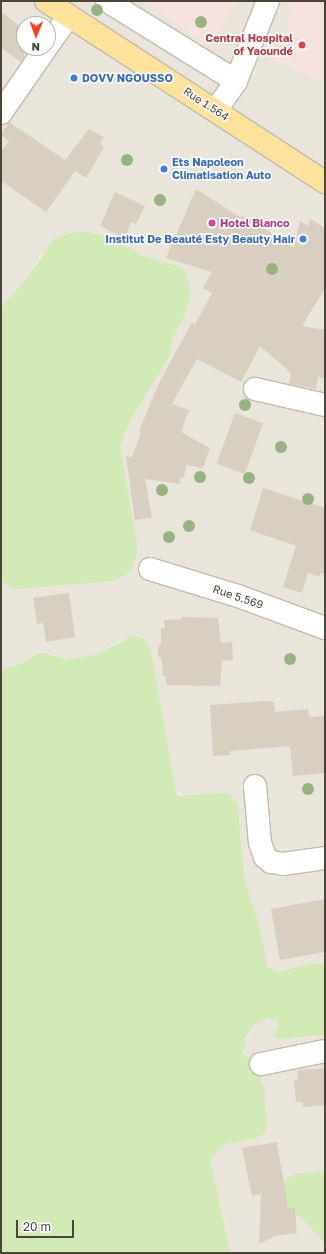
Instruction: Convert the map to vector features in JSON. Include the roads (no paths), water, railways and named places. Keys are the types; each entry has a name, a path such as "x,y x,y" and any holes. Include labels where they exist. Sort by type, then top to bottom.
{"main road":[{"name":"Rue 1.564","path":"46,1 325,182"}],"street":[{"path":"106,1 236,81"},
{"path":"216,110 236,81 268,1"},
{"path":"56,34 69,16"},
{"path":"1,113 40,56"},
{"path":"255,389 325,405"},
{"name":"Rue 5.569","path":"150,569 238,596 325,628"},
{"path":"255,786 260,843 265,857 271,862 283,864 325,858"},
{"path":"261,1064 325,1051"}],"place":[{"name":"Central Hospital of Yaoundé","path":"302,45"},
{"name":"DOVV NGOUSSO","path":"74,78"},
{"name":"Ets Napoleon Climatisation Auto","path":"164,169"},
{"name":"Hotel Blanco","path":"212,223"},
{"name":"Institut De Beauté Esty Beauty Hair","path":"303,239"}]}
